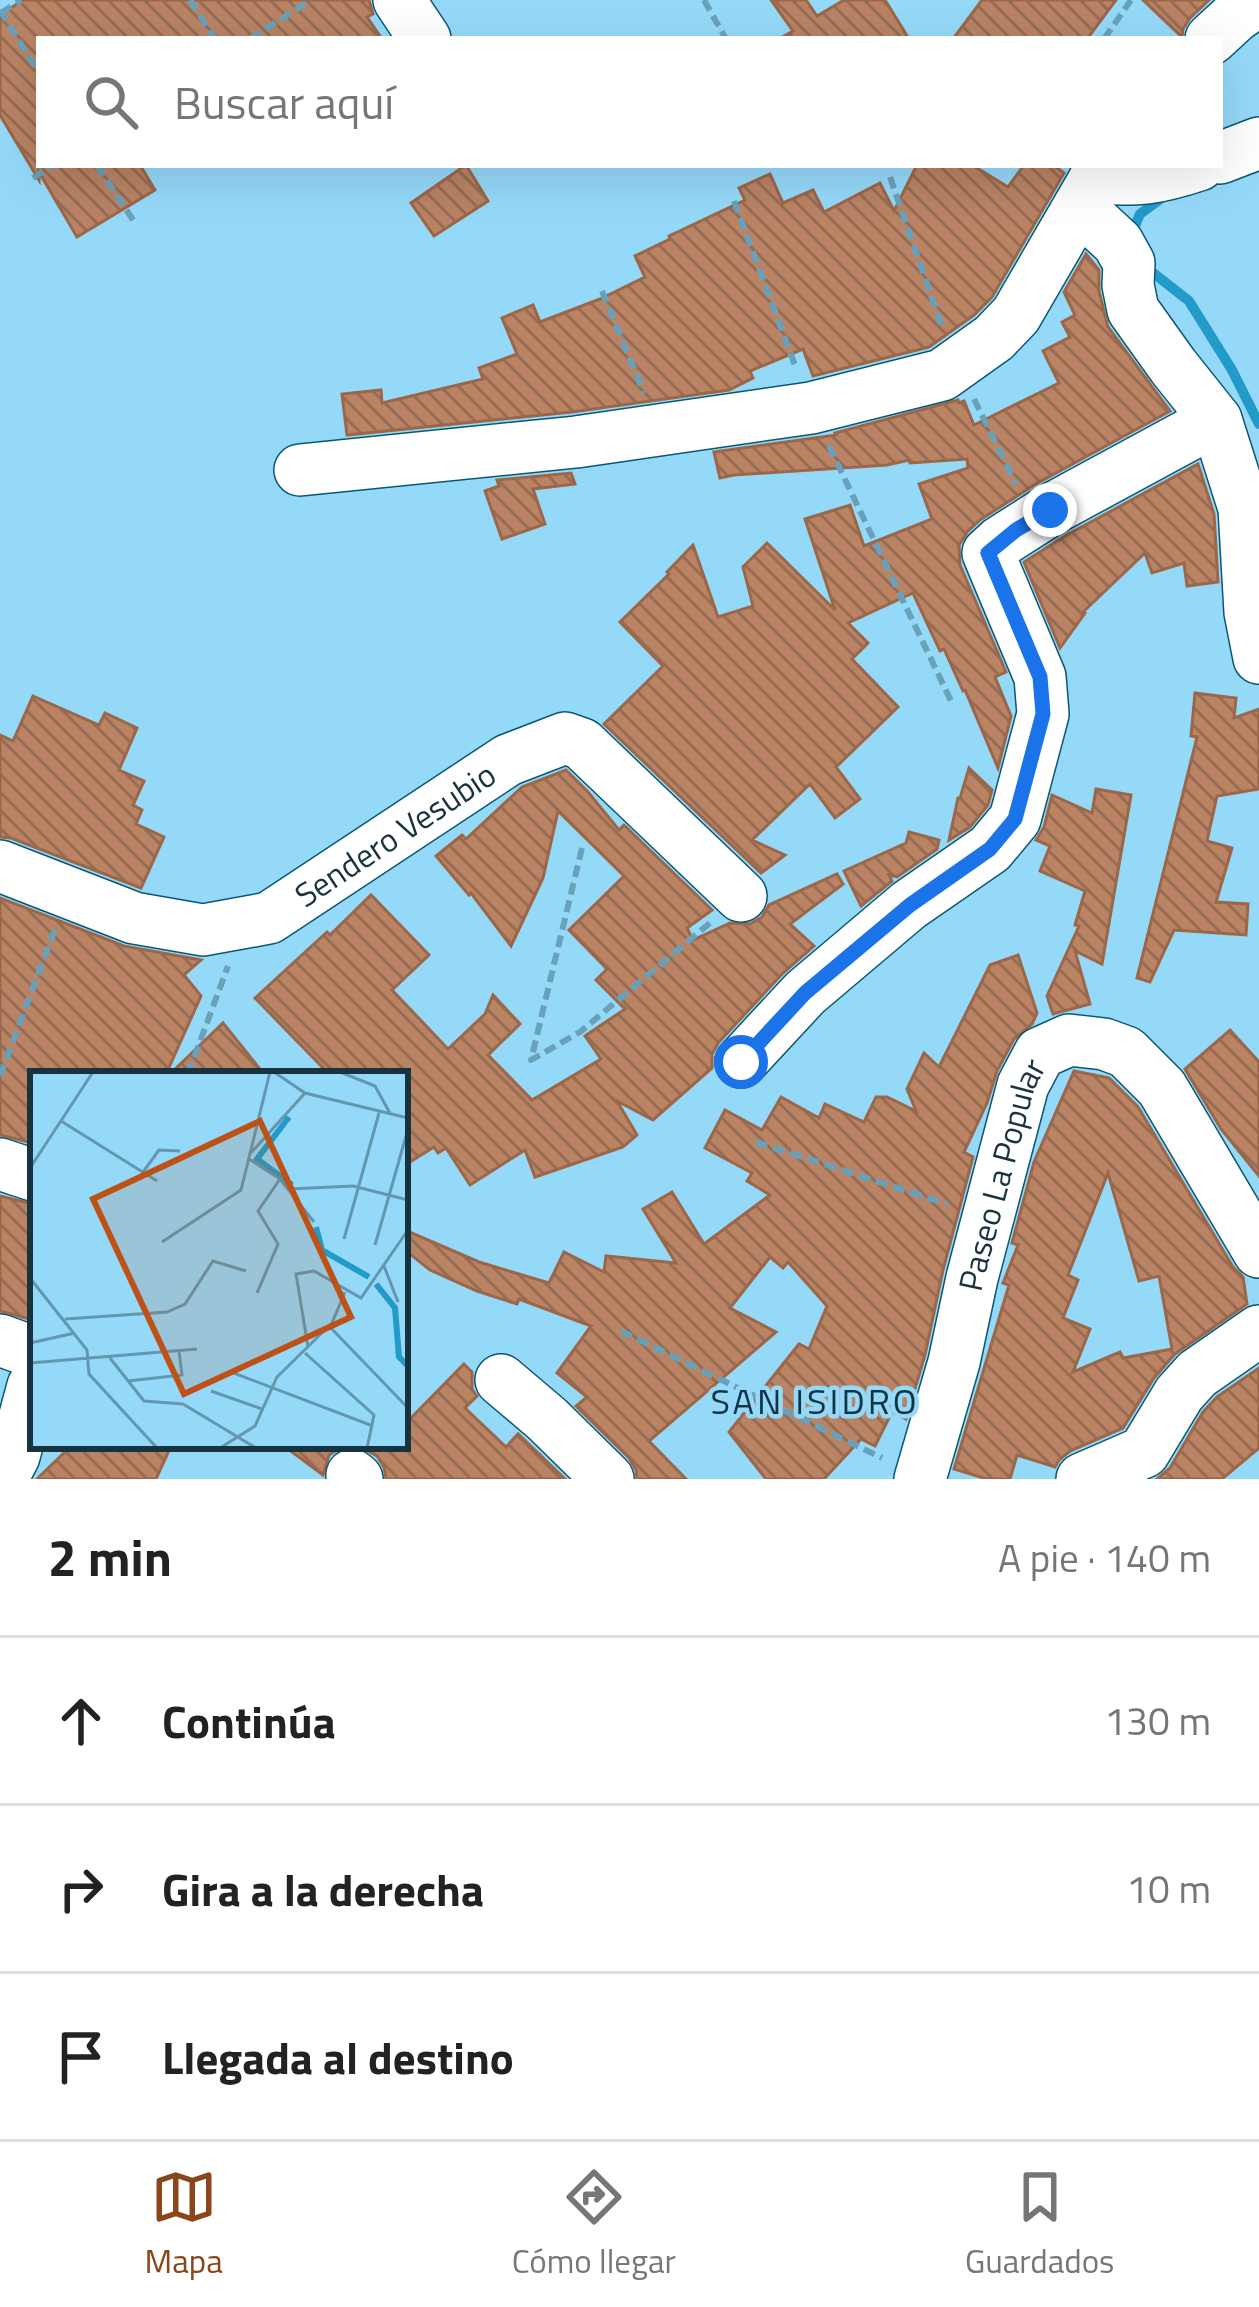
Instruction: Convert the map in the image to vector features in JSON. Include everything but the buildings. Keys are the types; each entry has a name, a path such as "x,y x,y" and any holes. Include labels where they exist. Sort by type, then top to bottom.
{"street":[{"path":"399,0 422,36"},
{"path":"1214,36 1258,0"},
{"path":"1223,157 1259,143"},
{"path":"1092,183 1136,181 1189,168"},
{"path":"300,470 576,442 811,408 942,375 994,338 1016,315 1092,183"},
{"path":"1092,183 1129,263 1133,310 1216,420 1252,511 1250,612 1259,658"},
{"path":"741,1062 805,993 910,905 990,849 1015,819 1043,714 1042,695 1040,677 988,553 1050,510 1216,420"},
{"name":"Sendero Vesubio","path":"0,866 134,918 203,930 268,918 508,760 565,738 582,744 741,896"},
{"name":"Paseo La Popular","path":"920,1478 1024,1085 1040,1053 1070,1040 1126,1052 1162,1088 1259,1252"},
{"path":"0,1163 30,1174"},
{"path":"1090,1478 1144,1452 1179,1394 1197,1374 1259,1330"},
{"path":"0,1340 30,1351"},
{"path":"502,1380 608,1479"},
{"path":"2,1479 14,1456 30,1397"}],"path":[{"path":"21,0 1,11 36,68"},
{"path":"190,0 213,36"},
{"path":"255,36 310,0"},
{"path":"704,0 724,36"},
{"path":"1105,36 1131,0"},
{"path":"33,178 48,168"},
{"path":"99,168 133,220"},
{"path":"734,201 811,408 952,703"},
{"path":"602,291 658,430"},
{"path":"583,848 531,1060 580,1032 741,896"},
{"path":"0,1076 69,892"},
{"path":"189,1071 244,923"},
{"path":"756,1142 988,1218"},
{"path":"621,1331 920,1478"}],"waterway":[{"path":"1133,237 1140,214 1163,197"},
{"path":"1143,265 1189,301 1259,424"}],"district":[{"name":"SAN ISIDRO","path":"815,1401"}],"route":[{"path":"741,1062 805,993 910,905 990,849 1015,819 1043,714 1040,677 988,553 1050,510"}]}
